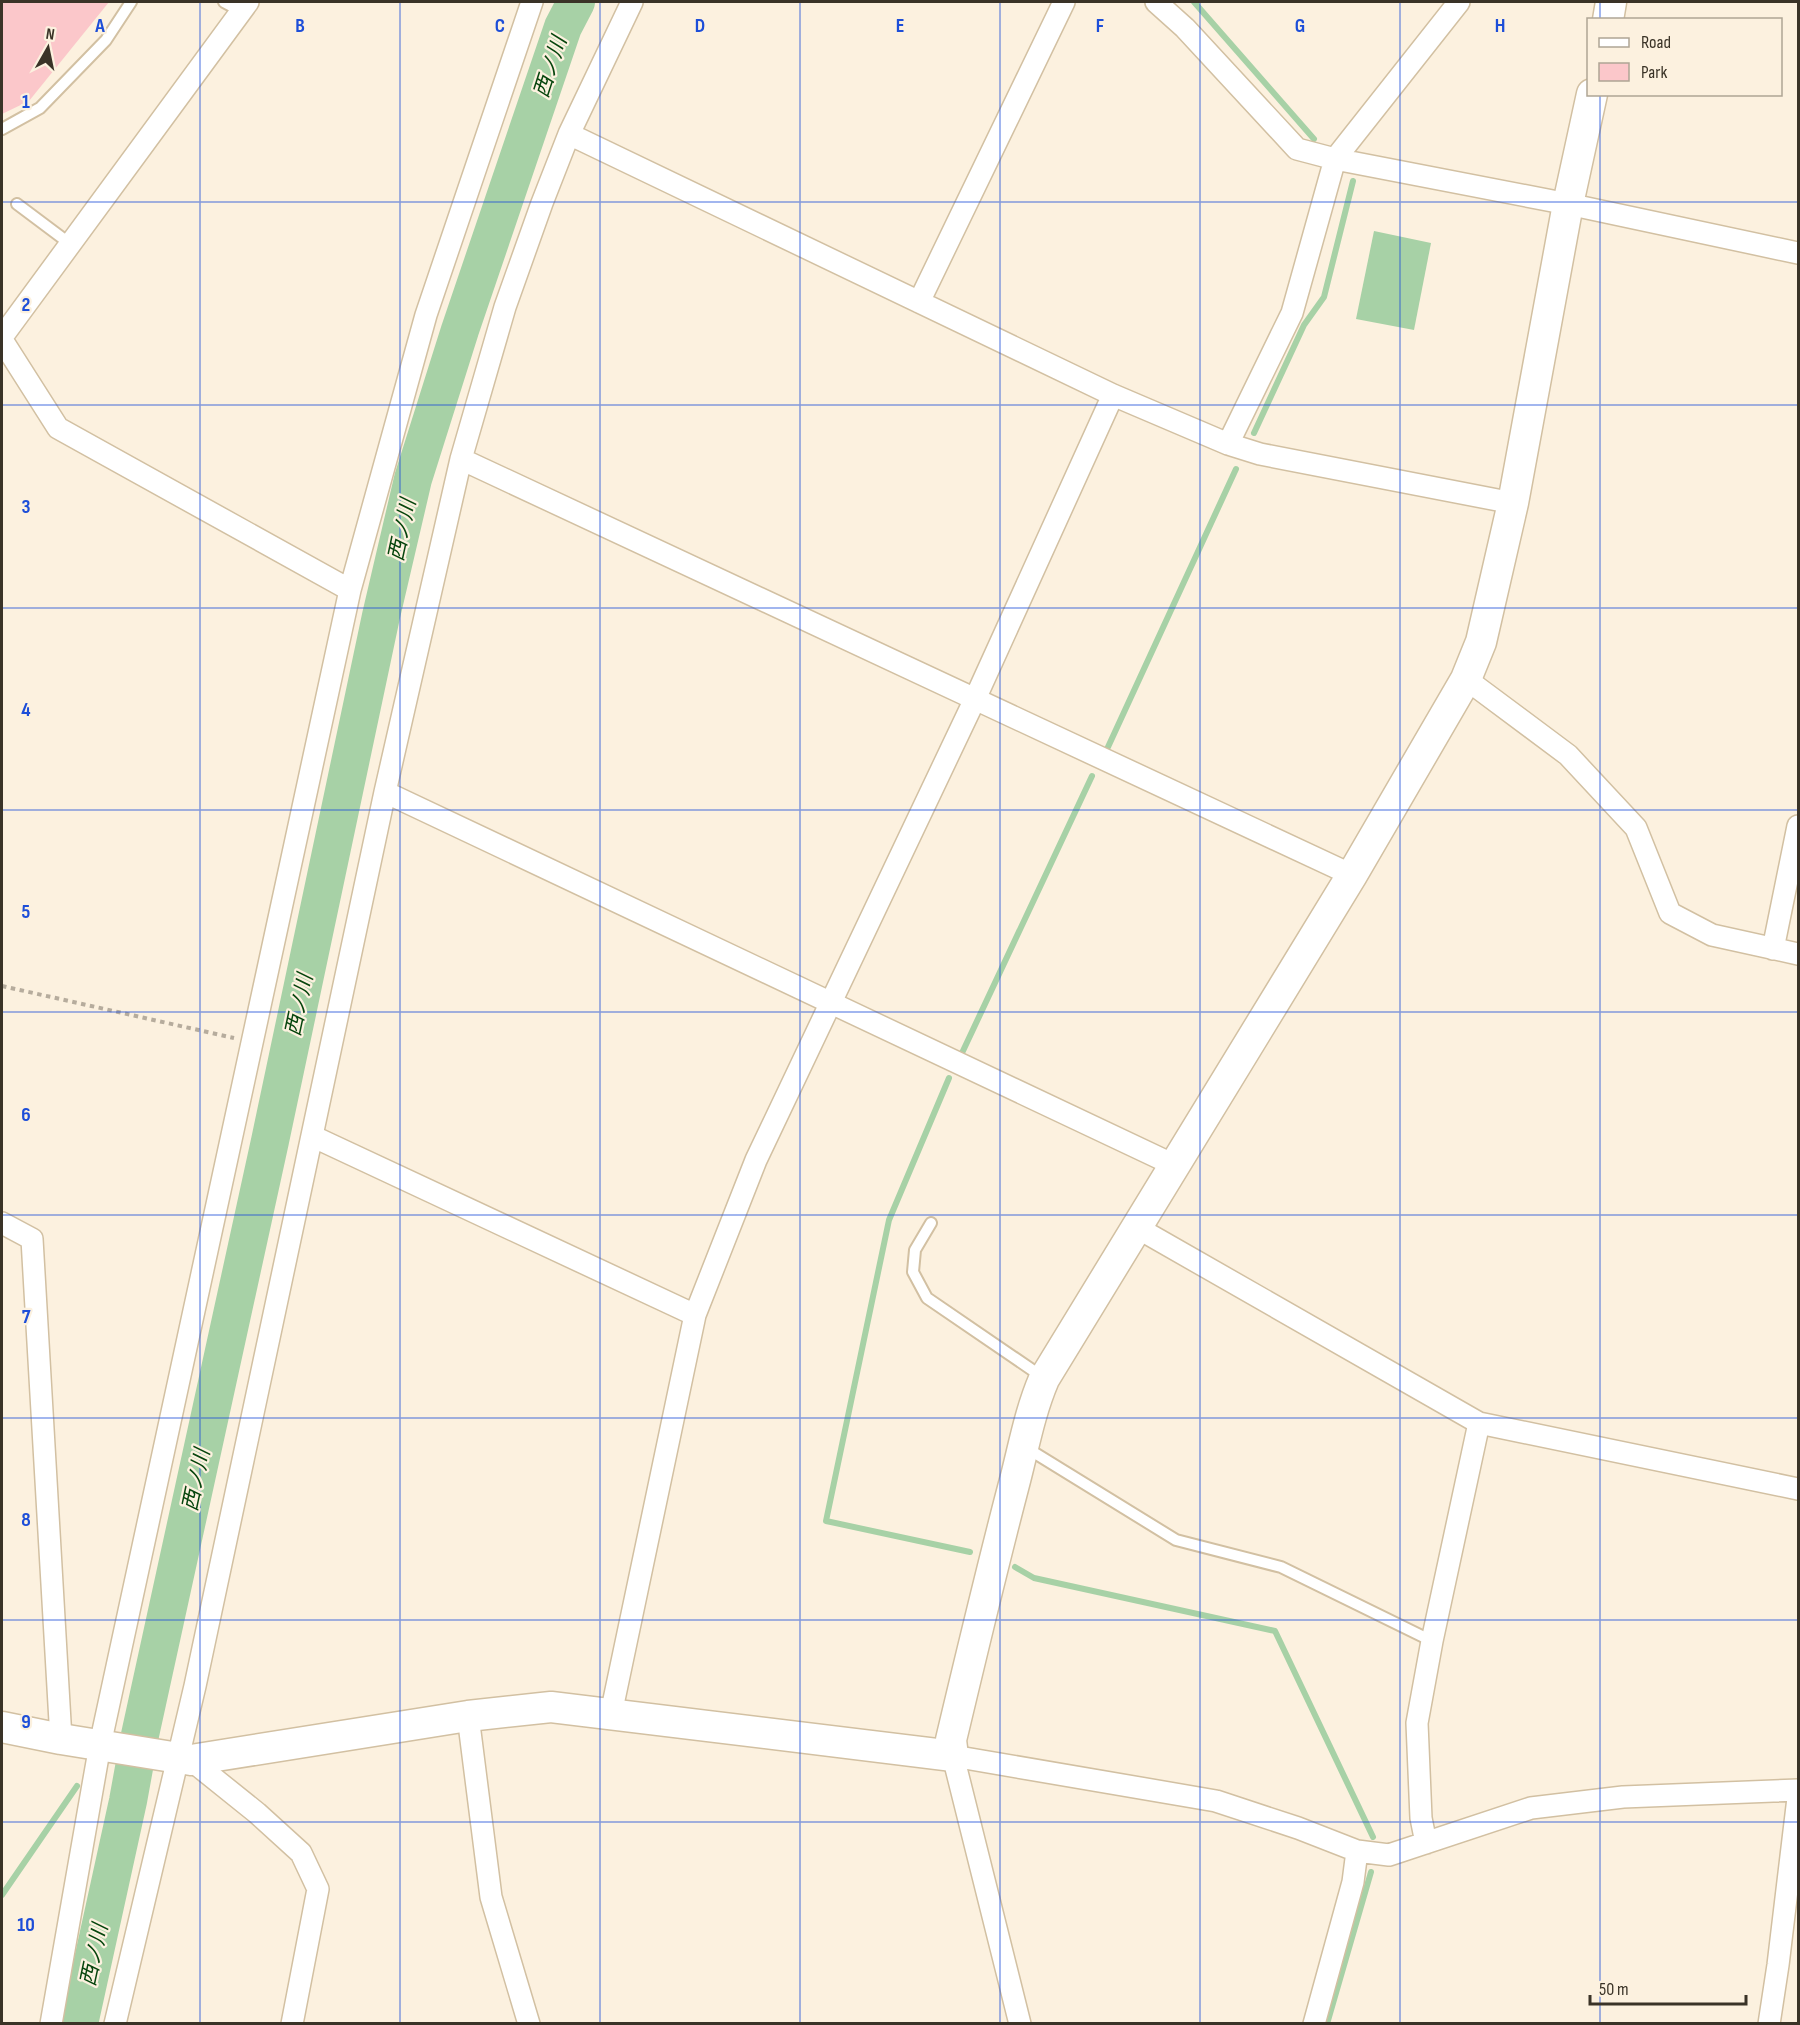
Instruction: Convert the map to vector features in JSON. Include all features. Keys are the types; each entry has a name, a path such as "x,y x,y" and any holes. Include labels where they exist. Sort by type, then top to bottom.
{"street":[{"path":"51,2024 252,1042 350,590 426,315 532,2"},
{"path":"115,2024 176,1757 385,792 461,459 505,307 542,203 569,134 632,2"},
{"path":"919,302 1064,2"},
{"path":"1156,2 1185,28 1297,149 1335,159 1568,204 1798,253"},
{"path":"1228,444 1292,313 1335,159 1459,2"},
{"path":"1608,18 1611,2"},
{"path":"237,5 2,338 58,428 350,590"},
{"path":"1020,2024 953,1756 951,1740 1034,1403 1044,1378 1352,875 1466,679 1481,642 1513,503 1568,204 1592,96"},
{"path":"569,134 1113,395 1228,444 1260,453 1513,503"},
{"path":"611,1714 696,1315 756,1160 975,699 1113,395"},
{"path":"461,459 1352,875"},
{"path":"1466,679 1568,755 1636,828 1670,913 1712,935 1798,954"},
{"path":"385,792 1173,1165"},
{"path":"1773,948 1798,826"},
{"path":"312,1136 696,1315"},
{"path":"2,1223 32,1239 62,1739"},
{"path":"1136,1227 1479,1423 1798,1488"},
{"path":"1426,1843 1421,1818 1417,1723 1432,1641 1479,1423"},
{"path":"2,1727 176,1757 468,1716 551,1707 953,1756 1216,1801 1298,1828 1357,1851 1389,1855 1531,1808 1623,1797 1798,1790"},
{"path":"468,1716 491,1897 529,2024"},
{"path":"176,1757 257,1813 301,1853 318,1889 292,2024"},
{"path":"1768,2024 1778,1965 1798,1798"},
{"path":"1314,2024 1353,1882 1357,1851"}],"lane":[{"path":"2,129 40,108 106,40 131,2"},
{"path":"16,204 69,243"},
{"path":"931,1223 915,1250 913,1272 927,1298 1044,1378"},
{"path":"1024,1447 1176,1540 1281,1567 1432,1641"}],"path":[{"path":"2,986 252,1042"}],"green space":[{"path":"2,2 109,2 29,101 2,114"}],"shaded area":[{"path":"1374,231 1431,243 1414,330 1356,319"}],"waterway":[{"name":"西ノ川","path":"79,2024 381,616 413,479 460,330 563,27 576,2"},
{"path":"1194,2 1314,139"},
{"path":"1254,433 1304,325 1324,297 1353,181"},
{"path":"1108,747 1236,469"},
{"path":"962,1053 1092,776"},
{"path":"949,1078 889,1220 826,1521 970,1552"},
{"path":"1015,1567 1034,1578 1275,1631 1373,1837"},
{"path":"2,1895 77,1786"},
{"path":"1327,2024 1371,1872"}]}
